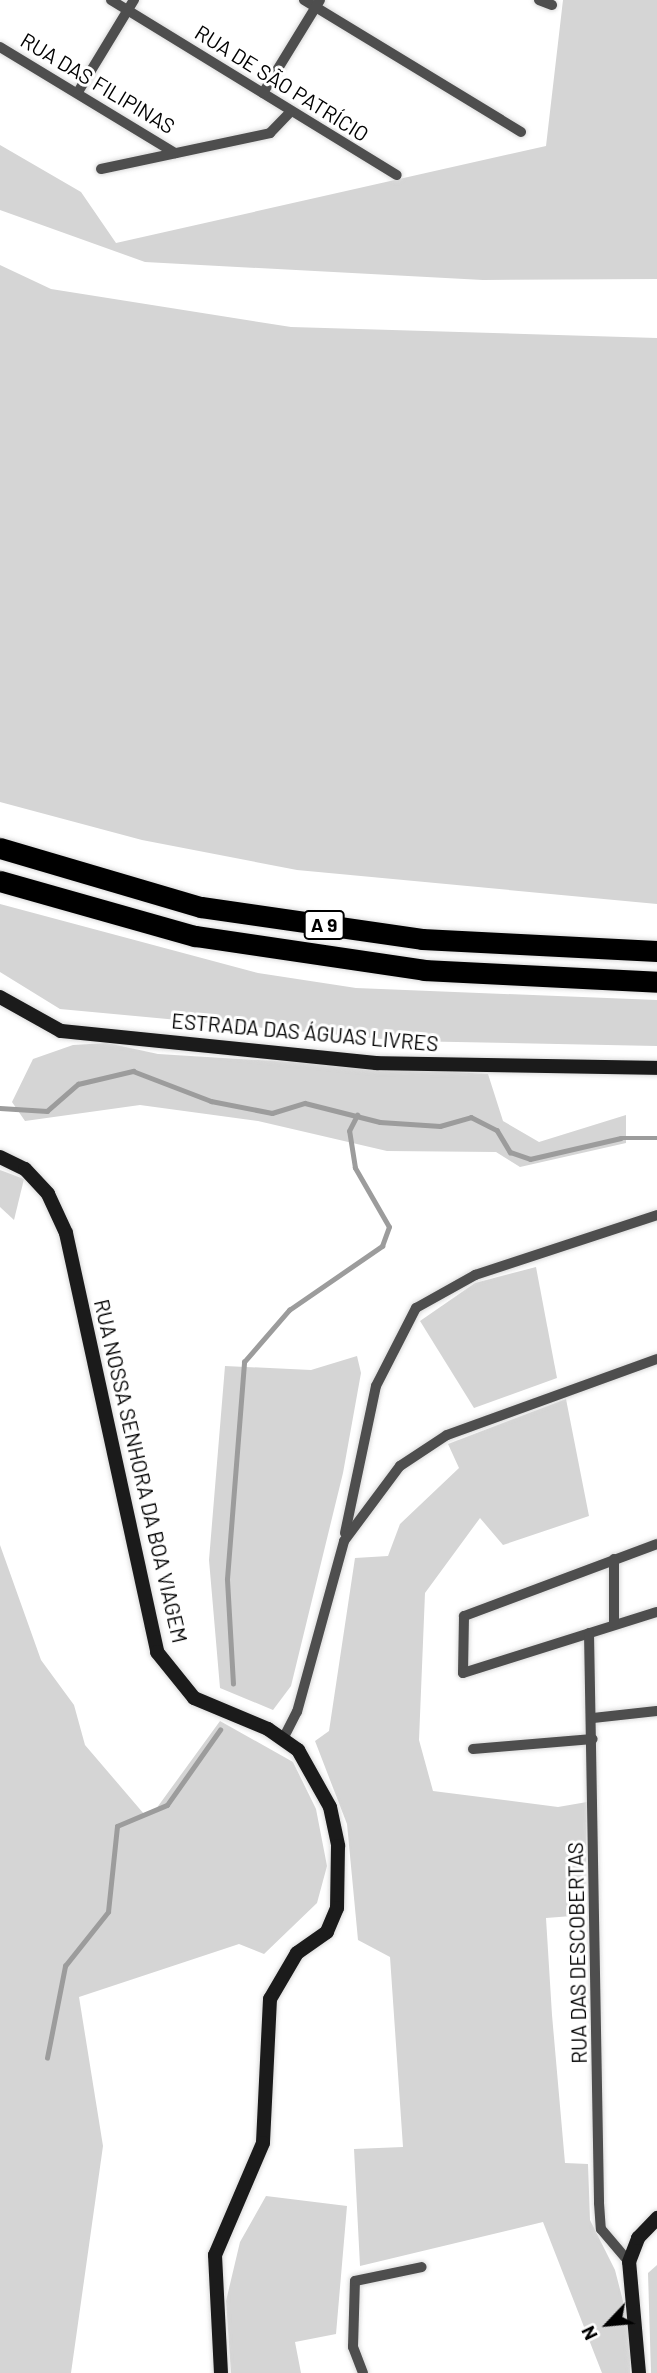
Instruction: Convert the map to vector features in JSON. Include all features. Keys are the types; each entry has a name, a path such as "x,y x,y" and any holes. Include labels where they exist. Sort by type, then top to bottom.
{"highway":[{"name":"A 9","path":"0,848 201,907 422,939 657,951"},
{"name":"A 9","path":"0,881 195,936 424,970 657,982"}],"main road":[{"name":"ESTRADA DAS ÁGUAS LIVRES","path":"0,997 61,1031 376,1063 657,1068"},
{"name":"RUA NOSSA SENHORA DA BOA VIAGEM","path":"0,1157 24,1169 48,1195 66,1233 158,1652 194,1698 284,1737 315,1772 330,1807 337,1908 327,1932 281,1973 270,1999 263,2143 215,2255 220,2373"},
{"path":"639,2373 629,2262 638,2238 657,2218"}],"street":[{"name":"RUA DE SÃO PATRÍCIO","path":"111,0 131,5 289,113 397,175"},
{"path":"304,0 317,4 521,132"},
{"path":"539,0 552,5"},
{"path":"263,93 317,4"},
{"path":"78,92 131,5"},
{"name":"RUA DAS FILIPINAS","path":"0,47 175,153"},
{"name":"RUA DAS FILIPINAS","path":"101,169 270,133 289,113"},
{"path":"284,1737 297,1712 344,1541 376,1386 416,1308 475,1275 657,1215"},
{"path":"344,1541 400,1466 447,1435 657,1359"},
{"path":"657,1544 464,1616 464,1673 614,1623 657,1612"},
{"path":"614,1559 614,1623"},
{"name":"RUA DAS DESCOBERTAS","path":"589,1633 593,1718 599,2203 601,2229 629,2262"},
{"path":"593,1718 657,1711"},
{"path":"473,1749 593,1739"},
{"path":"363,2373 353,2347 355,2281 422,2267"}],"shaded area":[{"path":"563,0 657,0 657,279 483,280 145,262 0,210 0,145 81,192 116,243 546,146"},
{"path":"0,265 51,289 291,327 657,338 657,904 297,870 142,840 0,802"},
{"path":"0,904 258,973 356,988 657,1000 657,1046 404,1041 60,1009 0,972"},
{"path":"107,1043 158,1054 488,1074 503,1121 539,1142 626,1115 626,1143 520,1167 496,1152 387,1151 258,1121 140,1105 25,1121 12,1102 33,1059 73,1045"},
{"path":"0,1170 24,1179 14,1220 0,1207"},
{"path":"536,1267 557,1378 474,1408 420,1321 475,1283"},
{"path":"357,1356 361,1373 343,1473 291,1686 273,1710 220,1688 209,1560 225,1366 311,1370"},
{"path":"566,1399 589,1516 503,1545 480,1518 425,1593 419,1740 433,1791 558,1807 587,1802 585,1915 546,1918 552,2015 565,2163 588,2164 590,2220 615,2270 632,2336 630,2373 602,2373 543,2222 360,2266 354,2149 403,2147 390,1957 358,1940 347,1824 315,1741 329,1731 355,1558 388,1556 400,1524 459,1468 448,1444"},
{"path":"0,1545 41,1660 74,1705 85,1745 144,1814 156,1809 220,1721 293,1762 316,1809 327,1866 317,1903 264,1954 239,1944 79,1997 103,2146 71,2373 0,2373"},
{"path":"266,2196 347,2206 336,2334 295,2342 301,2373 231,2373 226,2301 240,2242"},
{"path":"657,2265 657,2373 651,2373 648,2273"}],"waterway":[{"path":"0,1108 47,1111 78,1084 133,1071 211,1101 272,1113 305,1103 380,1122 440,1126 471,1117 497,1130 510,1152 530,1159 621,1138 657,1138"},
{"path":"233,1684 227,1579 244,1362 289,1310 382,1246 389,1227 355,1168 349,1131 357,1115"},
{"path":"47,2058 65,1966 108,1912 117,1826 167,1805 220,1730"}]}
